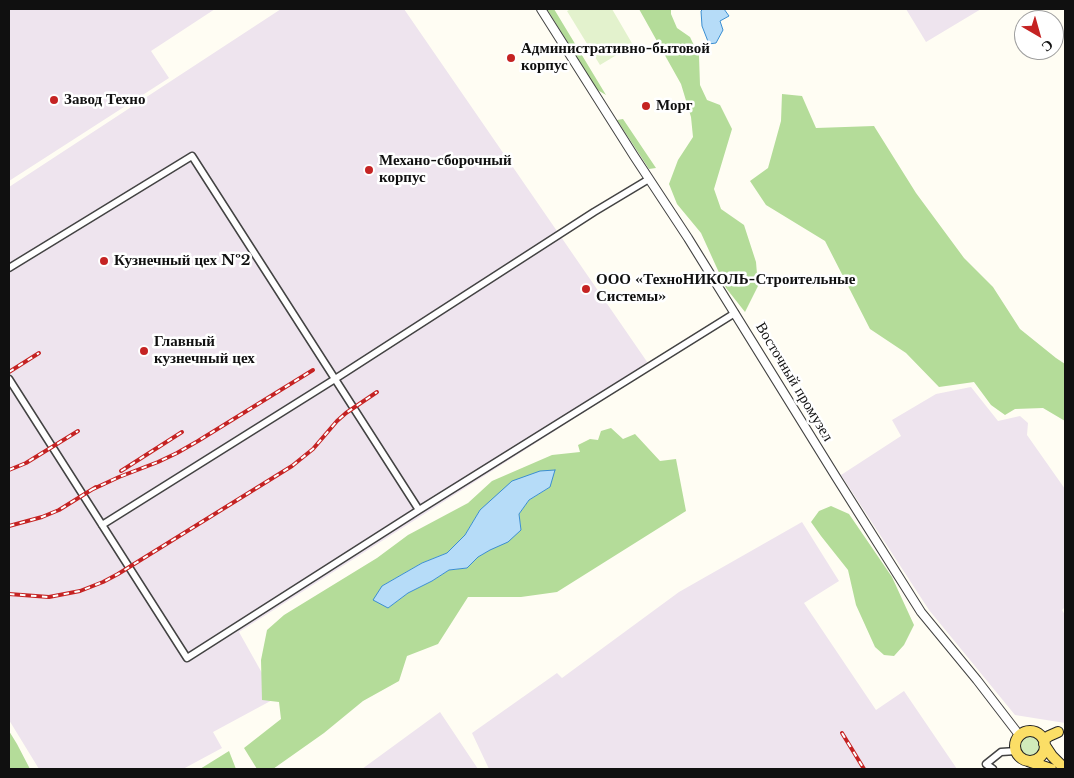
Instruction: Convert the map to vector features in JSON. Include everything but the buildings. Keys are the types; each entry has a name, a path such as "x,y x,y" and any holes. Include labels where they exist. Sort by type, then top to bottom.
{"main road":[{"path":"1025,760 1033,760 1040,757 1044,750 1043,739 1039,735 1030,732"},
{"path":"1051,769 1022,758 1016,751 1016,744 1023,733 1061,732"},
{"path":"1044,744 1049,736 1061,732"},
{"path":"1044,744 1052,756 1065,769"}],"street":[{"name":"Восточный промузел","path":"541,9 688,238 921,612 1020,736"},
{"path":"9,268 192,156 419,510"},
{"path":"102,525 335,380 594,212 649,179"},
{"path":"9,379 188,658 419,510 735,313"},
{"path":"993,769 986,764 1002,752 1016,751"}],"shaded area":[{"path":"9,9 215,9 151,51 169,78 9,181"},
{"path":"281,9 404,9 652,369 239,632 276,698 213,732 222,748 183,769 39,769 9,720 9,187"},
{"path":"906,9 981,9 926,42"},
{"path":"971,387 998,421 1020,416 1028,423 1027,435 1065,489 1065,607 1062,610 1065,615 1065,723 1015,715 929,610 841,475 901,436 892,420 936,394"},
{"path":"802,522 839,581 804,603 876,710 904,691 957,769 489,769 472,733 557,673 562,678 679,592"},
{"path":"440,712 478,769 362,769"}],"green space":[{"path":"547,9 554,9 606,95 596,89"},
{"path":"571,9 612,9 633,45 600,65 567,11"},
{"path":"639,9 671,9 671,14 677,28 690,37 699,56 700,85 707,100 720,105 732,129 714,189 721,209 744,225 756,262 758,286 745,312 726,288 701,233 677,204 669,184 678,160 693,137 691,117 681,84"},
{"path":"782,94 802,96 816,128 874,126 916,193 964,258 993,287 1020,329 1065,364 1065,421 1043,408 1015,409 1005,415 991,405 974,382 939,387 906,353 870,329 825,241 766,205 750,181 768,168 781,121"},
{"path":"623,119 656,168 649,169 617,120"},
{"path":"611,428 623,439 635,434 660,461 676,459 686,511 557,592 521,597 468,597 438,644 407,656 399,681 363,701 324,733 273,769 257,769 244,748 281,719 279,702 262,700 261,660 267,630 284,615 377,558 408,535 468,503 492,481 552,455 580,452 578,445 590,439 598,440 601,431","holes":["550,487 529,500 519,514 521,530 478,557 467,568 449,570 408,593 388,608 382,586 422,563 447,553 465,535 480,510 490,503"]},
{"path":"831,506 849,514 892,577 914,625 904,645 894,656 884,655 875,647 856,605 848,570 811,522 819,511"},
{"path":"9,731 17,744 30,769 9,769"},
{"path":"1030,734 1039,737 1042,746 1039,755 1030,758 1021,755 1018,746 1021,737"},
{"path":"229,751 236,769 200,769"}],"water":[{"path":"703,9 724,9 729,16 720,21 723,30 716,43 709,44 702,26 701,11"},
{"path":"555,470 550,487 529,500 519,514 521,530 508,542 478,557 467,568 449,570 408,593 388,608 373,600 382,586 422,563 447,553 465,535 480,510 512,481 540,471"}],"railway":[{"path":"9,372 39,353"},
{"path":"91,490 177,453 313,370"},
{"path":"9,594 49,597 80,591 118,574 292,466 313,449 346,413 377,392"},
{"path":"9,470 26,463 78,431"},
{"path":"121,471 182,432"},
{"path":"9,526 59,510 96,487"},
{"path":"842,733 864,769"}],"place":[{"name":"Административно-бытовой корпус","path":"511,58"},
{"name":"Завод Техно","path":"54,100"},
{"name":"Морг","path":"646,106"},
{"name":"Механо-сборочный корпус","path":"369,170"},
{"name":"Кузнечный цех №2","path":"104,261"},
{"name":"ООО «ТехноНИКОЛЬ-Строительные Системы»","path":"586,289"},
{"name":"Главный кузнечный цех","path":"144,351"}]}
